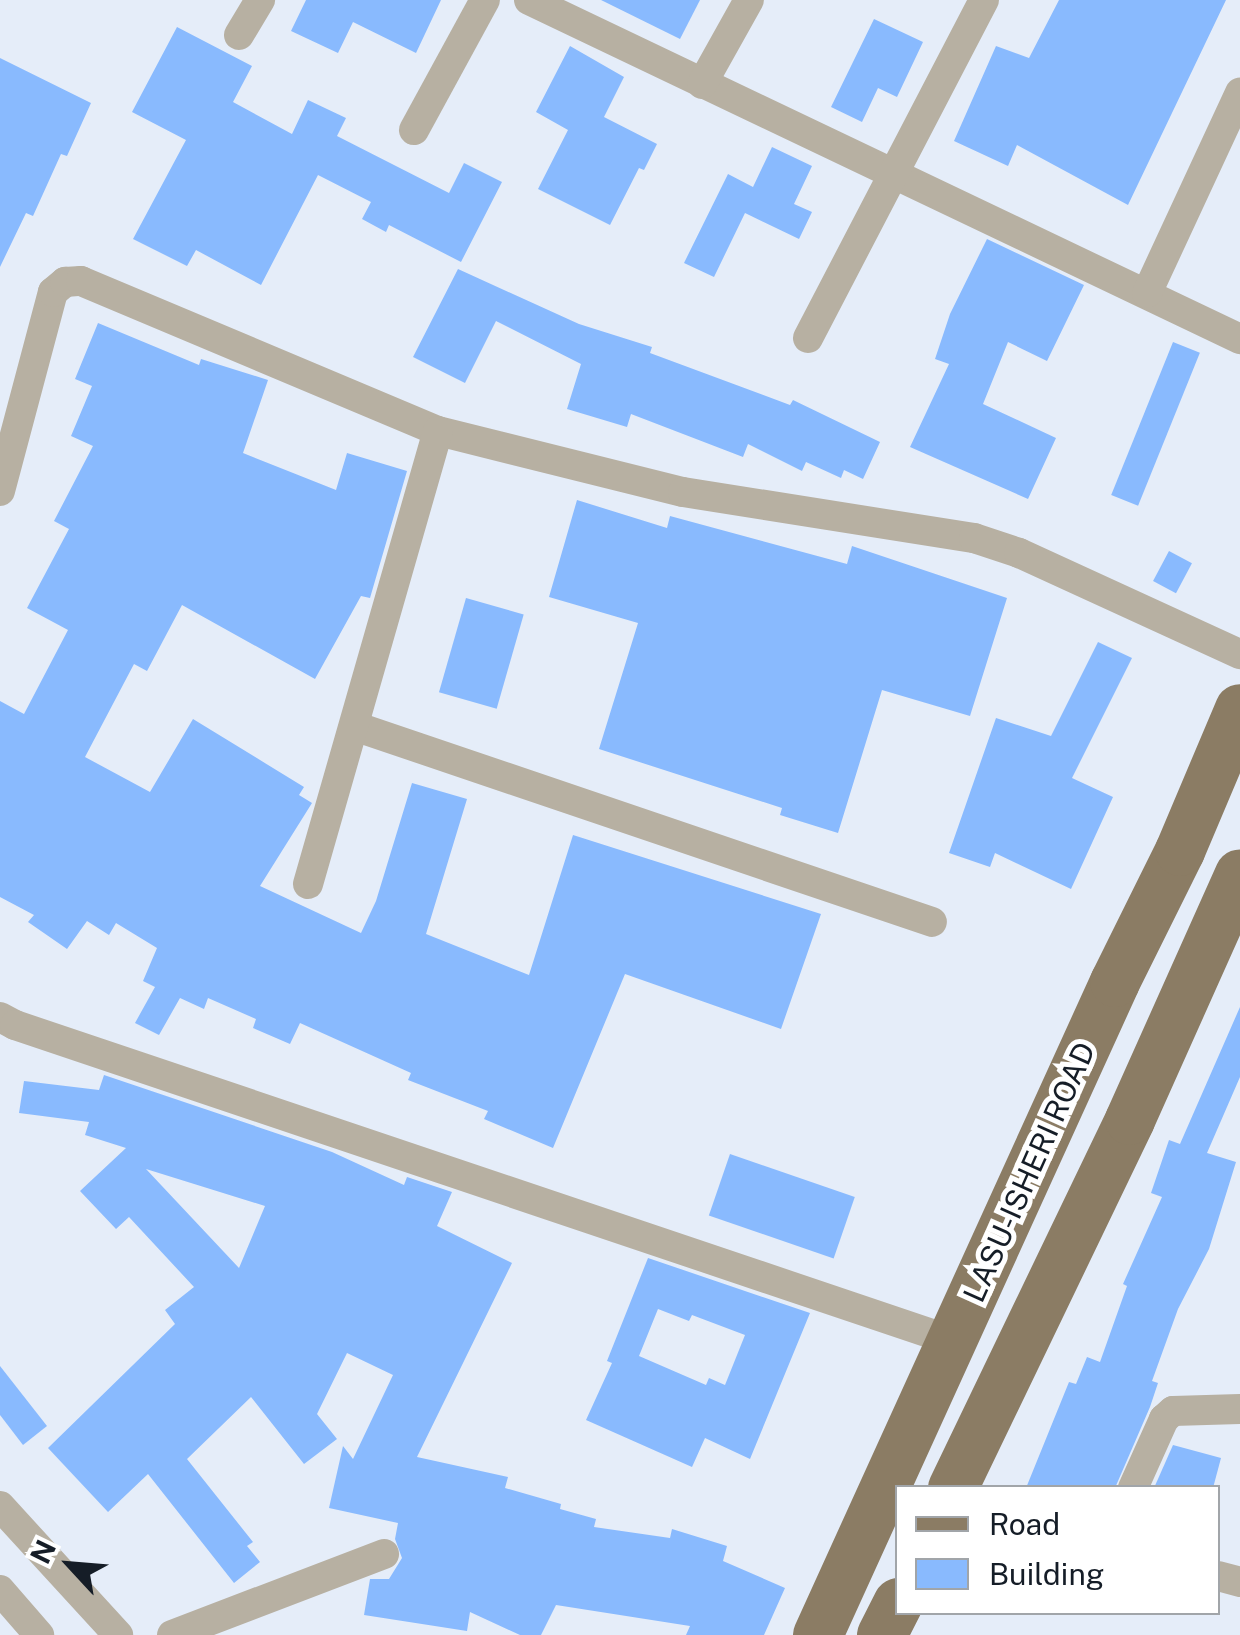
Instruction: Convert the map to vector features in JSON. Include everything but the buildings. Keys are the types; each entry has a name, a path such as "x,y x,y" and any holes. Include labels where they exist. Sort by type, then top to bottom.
{"main road":[{"name":"LASU-ISHERI ROAD","path":"818,1635 1115,982 1180,851 1240,709"},
{"path":"965,1483 1240,874"},
{"path":"1115,982 1178,1014"},
{"path":"882,1635 895,1609"}],"street":[{"path":"240,35 260,0"},
{"path":"414,130 484,0"},
{"path":"529,0 1240,339"},
{"path":"702,84 749,0"},
{"path":"808,338 984,0"},
{"path":"1147,292 1240,93"},
{"path":"0,491 53,292 65,282 81,281 438,430 684,492 974,538 1018,553 1240,654"},
{"path":"308,884 438,430"},
{"path":"356,727 932,922"},
{"path":"5,1031 952,1342"},
{"path":"1135,1485 1164,1418 1173,1410 1240,1409"},
{"path":"0,1506 118,1635"},
{"path":"172,1635 384,1554"},
{"path":"0,1590 39,1635"}]}
